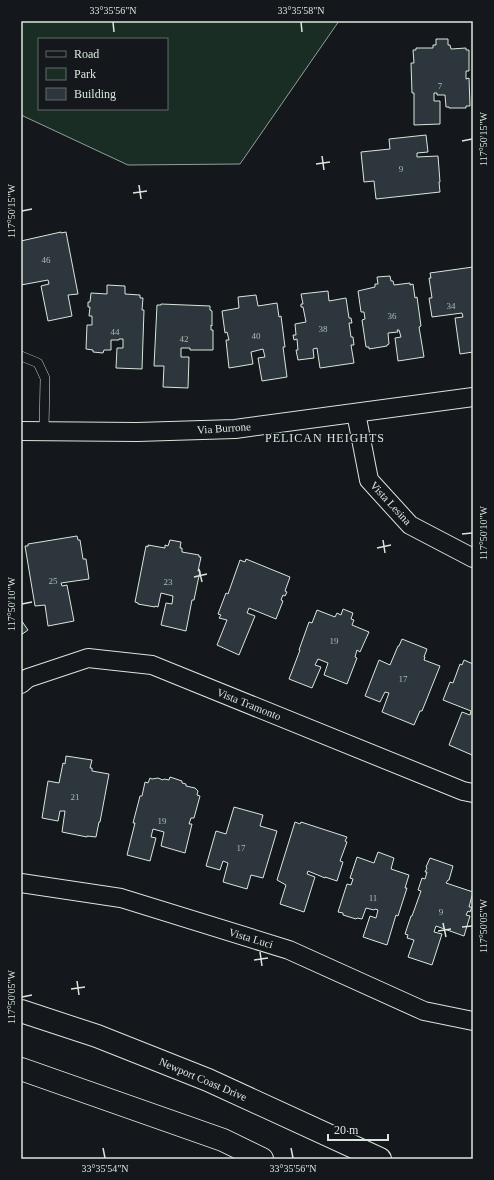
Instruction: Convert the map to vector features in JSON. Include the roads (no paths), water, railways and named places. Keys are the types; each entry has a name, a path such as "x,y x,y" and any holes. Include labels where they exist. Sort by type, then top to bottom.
{"main road":[{"name":"Newport Coast Drive","path":"21,1011 97,1036 208,1080 380,1159"},
{"path":"21,1068 223,1140 262,1159"}],"street":[{"name":"Via Burrone","path":"21,431 137,432 235,429 473,397"},
{"name":"Vista Lesina","path":"356,413 369,480 410,525 473,558"},
{"name":"Vista Tramonto","path":"21,684 28,678 88,658 152,665 463,791 473,793"},
{"name":"Vista Luci","path":"21,883 121,898 281,947 424,1011 473,1021"}],"lane":[{"path":"21,356 38,363 45,378 44,431"}],"district":[{"name":"PELICAN HEIGHTS","path":"325,438"}]}
